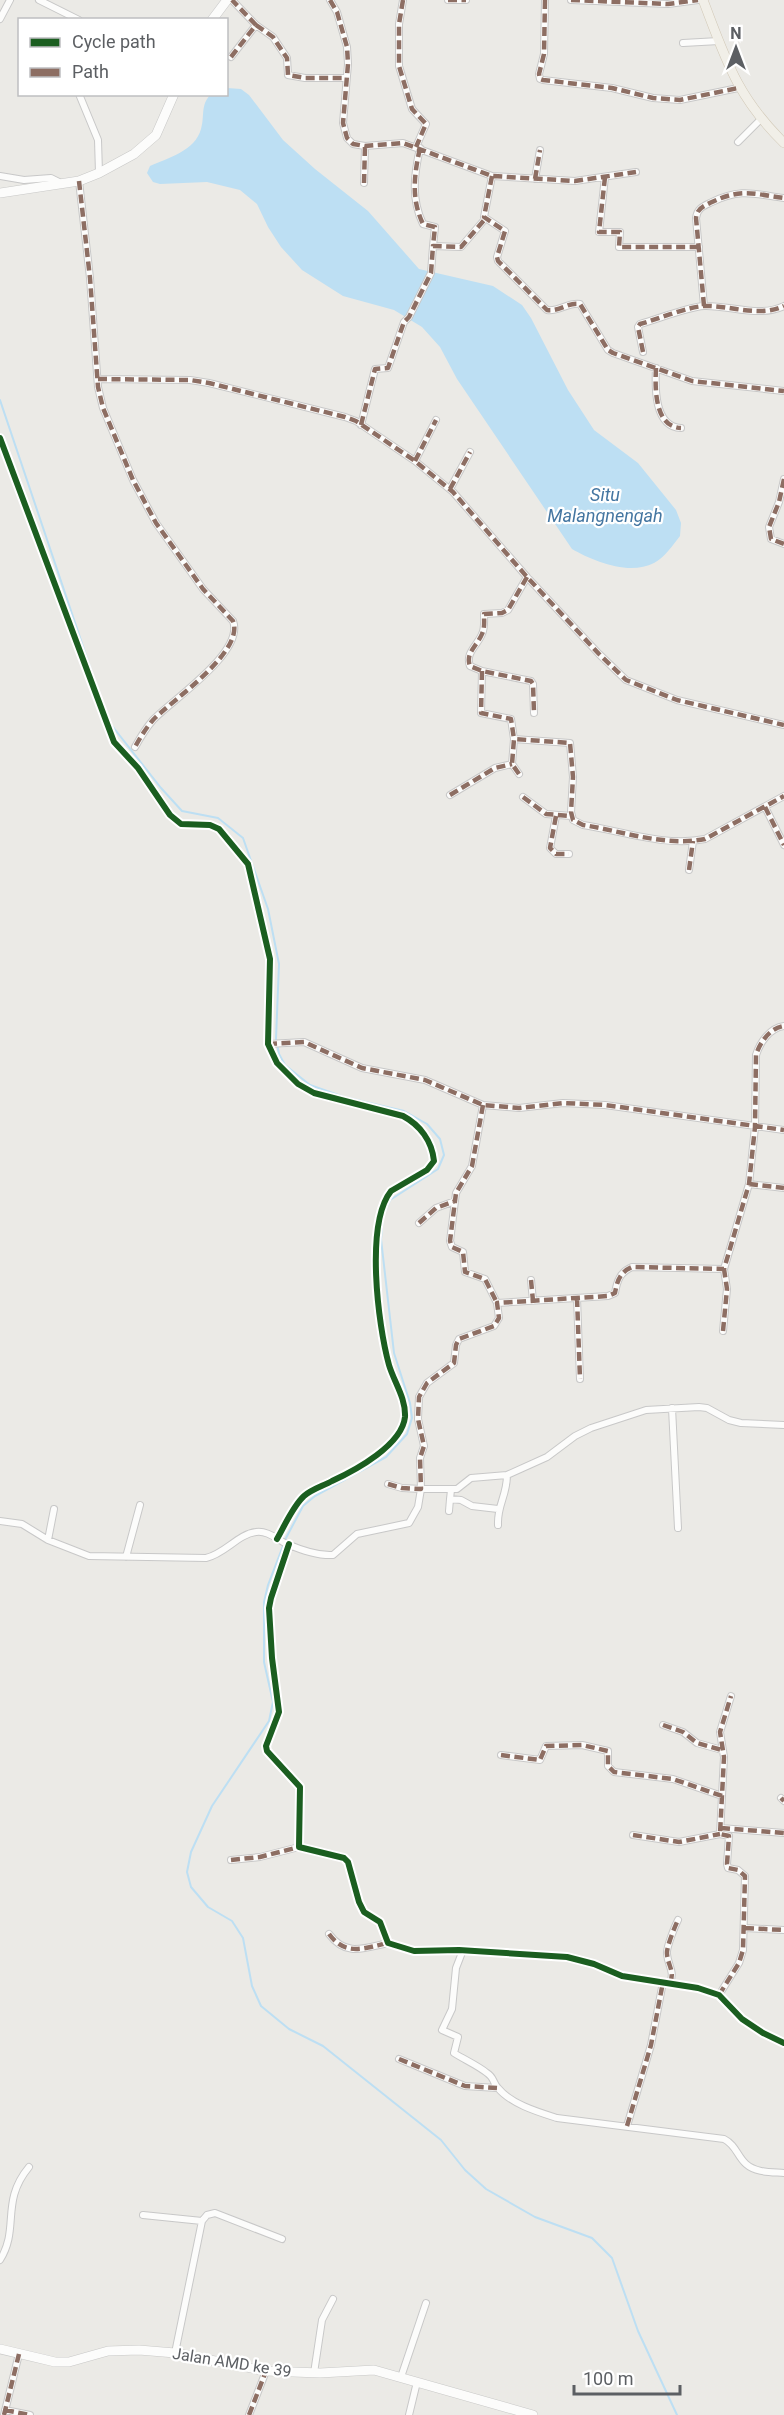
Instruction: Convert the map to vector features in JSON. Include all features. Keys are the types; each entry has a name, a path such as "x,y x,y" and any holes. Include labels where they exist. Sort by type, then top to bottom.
{"main road":[{"path":"703,0 738,87 760,120 784,143"}],"street":[{"path":"0,18 9,0"},
{"path":"39,0 75,18"},
{"path":"214,18 228,0"},
{"path":"232,0 256,25 270,34 287,58 288,75 305,78 346,78"},
{"path":"330,0 337,12 346,47 346,78 342,113 345,132 353,144 365,146 397,142 492,176 575,182 636,172"},
{"path":"361,425 375,369 388,368 404,322 409,318 431,273 434,246 435,227 423,224 416,210 414,176 418,148 426,124 412,110 399,66 399,24 403,0"},
{"path":"448,0 464,0"},
{"path":"545,0 544,54 539,74 543,80 612,88 653,98 680,99 695,98 738,87"},
{"path":"571,0 668,4 698,0"},
{"path":"231,57 256,25"},
{"path":"683,43 718,41"},
{"path":"80,96 98,140 99,173"},
{"path":"0,193 65,185 99,173 145,146 156,135 173,96"},
{"path":"738,142 760,120"},
{"path":"364,183 365,146"},
{"path":"535,179 540,150"},
{"path":"0,176 24,180 51,178 65,185"},
{"path":"434,246 461,247 485,219 492,176"},
{"path":"605,177 599,232 620,232 619,247 699,247"},
{"path":"79,181 98,379 108,423 156,524 203,589 233,621 235,627 222,656 209,671 153,720 135,747"},
{"path":"704,306 696,218 700,208 733,192 784,198"},
{"path":"485,219 505,231 497,256 498,261 550,311 571,304 580,304 608,350 692,381 784,391"},
{"path":"642,351 638,327 640,324 704,306 763,311 775,310 784,306"},
{"path":"656,368 658,401 663,419 671,426 681,428"},
{"path":"98,379 190,380 209,383 345,417 361,425 450,489 527,577 626,680 676,700 784,725"},
{"path":"414,461 436,420"},
{"path":"0,438 114,742 138,768 170,815 181,824 210,825 219,829 248,864 270,959 268,1044 277,1063 285,1073 314,1093 403,1116 412,1121 426,1137 434,1161 427,1170 391,1191 378,1220 376,1237 380,1313 389,1365 405,1406 404,1424 389,1445 349,1472 306,1495 278,1539"},
{"path":"450,489 470,452"},
{"path":"784,479 768,534 771,539 784,544"},
{"path":"527,577 507,610 502,613 484,614 483,634 471,650 468,662 470,666 482,671 531,681 534,713"},
{"path":"482,671 481,713 509,718 514,740 512,764 519,774"},
{"path":"514,740 570,743 573,777 571,816 575,822 583,825 650,838 693,841 714,835 784,796"},
{"path":"450,795 495,768 512,764"},
{"path":"523,797 546,814 571,816"},
{"path":"765,807 784,845"},
{"path":"556,816 550,848 556,854 569,855"},
{"path":"689,870 693,841"},
{"path":"723,1331 727,1289 724,1269 748,1184 755,1128 756,1054 758,1048 774,1029 784,1026"},
{"path":"268,1044 304,1041 362,1068 425,1080 483,1105 519,1108 563,1103 605,1105 755,1128 784,1130"},
{"path":"0,1521 22,1524 48,1540 89,1556 197,1560 216,1556 249,1534 256,1532 317,1554 333,1555 357,1534 409,1523 418,1507 421,1489 420,1458 424,1446 418,1419 419,1397 427,1383 454,1363 459,1339 494,1326 499,1318 497,1303 485,1279 465,1272 463,1252 451,1245 455,1201 460,1185 472,1166 483,1105"},
{"path":"748,1184 784,1188"},
{"path":"419,1223 436,1208 455,1201"},
{"path":"497,1303 597,1298 613,1295 624,1270 632,1267 724,1269"},
{"path":"531,1280 533,1301"},
{"path":"577,1298 580,1379"},
{"path":"672,1408 678,1527"},
{"path":"388,1484 402,1488 459,1489 471,1478 507,1475 547,1457 575,1436 591,1428 646,1410 707,1408 729,1420 741,1423 784,1425"},
{"path":"498,1525 498,1509 506,1494 507,1475"},
{"path":"449,1511 451,1490"},
{"path":"450,1499 460,1500 472,1506 498,1509"},
{"path":"126,1557 140,1505"},
{"path":"48,1540 54,1509"},
{"path":"289,1544 269,1608 279,1712 266,1746 267,1751 300,1787 299,1846"},
{"path":"720,1831 722,1750 720,1737 721,1725 731,1696"},
{"path":"663,1725 683,1732 698,1743 722,1750"},
{"path":"501,1755 540,1760 546,1746 582,1745 608,1751 608,1766 614,1772 673,1779 722,1796"},
{"path":"719,1995 739,1963 745,1928 745,1876 738,1870 728,1868 729,1836 720,1831"},
{"path":"633,1835 679,1842 720,1831 784,1833"},
{"path":"231,1860 260,1857 299,1846 344,1858 348,1862 364,1912 380,1922 388,1943"},
{"path":"627,2126 651,2045 666,1983 672,1971 667,1949 678,1920"},
{"path":"745,1928 784,1930"},
{"path":"329,1934 337,1945 345,1948 388,1943 414,1951 463,1950 567,1957 594,1964 622,1976 698,1988 719,1995 742,2019 784,2043"},
{"path":"463,1950 456,1968 452,2009 442,2030 458,2037 454,2053 489,2074 494,2079 497,2088"},
{"path":"399,2059 465,2086 497,2088 514,2100 538,2112 557,2118 724,2139 731,2142 747,2165 757,2170 784,2173"},
{"path":"0,2258 8,2242 9,2206 14,2186 29,2167"},
{"path":"174,2353 202,2221 207,2215 215,2213 282,2239"},
{"path":"143,2215 202,2221"},
{"path":"314,2373 320,2327 333,2299"},
{"path":"401,2377 426,2303"},
{"name":"Jalan AMD ke 39","path":"0,2349 62,2362 118,2350 174,2353 266,2371 314,2373 366,2370 401,2377 521,2414 533,2415"},
{"path":"19,2354 5,2413 30,2415"},
{"path":"249,2415 266,2371"},
{"path":"409,2415 417,2382"}],"water":[{"name":"Situ Malangnengah","path":"228,88 241,89 249,95 283,140 368,211 419,269 493,286 522,305 568,390 594,430 638,463 676,510 681,523 680,536 661,558 644,567 623,567 601,562 572,549 457,379 440,347 422,327 394,310 343,296 302,270 281,247 257,204 240,190 207,182 160,184 153,182 147,173 150,166 180,153 198,137 204,106 210,96 228,96"}],"waterway":[{"path":"0,400 97,688"},
{"path":"109,722 182,811 218,818 243,838 268,909 279,964 276,1039 279,1054 285,1065 310,1085 344,1097 404,1111 427,1124 440,1139 444,1155 438,1169 390,1200 383,1216 381,1239 394,1353 410,1403 412,1418 407,1434 386,1457 315,1496 303,1506 286,1538 264,1602 264,1662 273,1702 269,1721 212,1806 191,1852 187,1872 191,1887 208,1907 232,1921 243,1938 252,1986 261,2006 289,2029 323,2046 441,2140 465,2170 486,2189 535,2217 592,2238 612,2258 638,2331 677,2415"}],"marked path":[{"path":"231,57 256,25 232,0"},
{"path":"330,0 337,12 347,47 348,64 343,123 347,138 353,144 365,146 403,143 492,176 575,181 636,172"},
{"path":"403,0 399,24 399,66 412,109 426,124 416,147"},
{"path":"448,0 466,0"},
{"path":"545,0 544,54 540,79 612,88 653,98 680,100 738,88"},
{"path":"571,0 668,4 698,0"},
{"path":"256,25 273,37 287,58 288,75 305,78 346,78"},
{"path":"364,183 365,146"},
{"path":"420,148 415,177 415,196 423,224 435,227 433,246"},
{"path":"535,179 540,150"},
{"path":"492,176 484,217 505,231 497,257 498,261 547,310 580,304 608,350 692,381 784,391"},
{"path":"605,177 599,232 620,232 619,247 699,247"},
{"path":"79,181 90,278 98,387 103,408 133,480 156,523 203,589 233,621 234,633 218,661 153,720 135,747"},
{"path":"704,306 696,218 699,210 731,195 756,194 784,198"},
{"path":"361,425 375,369 388,368 404,322 409,317 431,273 433,246 461,247 485,219"},
{"path":"643,352 638,327 640,324 704,306 755,311 784,306"},
{"path":"656,368 656,395 661,414 672,426 681,428"},
{"path":"98,379 190,380 209,383 356,421 415,461 453,492 527,577 626,680 677,700 784,725"},
{"path":"415,461 436,420"},
{"path":"450,489 470,452"},
{"path":"784,479 779,502 769,527 771,539 784,544"},
{"path":"527,577 508,610 502,613 484,614 483,632 470,653 469,661 470,666 482,671 531,681 534,713"},
{"path":"482,671 481,713 511,719 514,739"},
{"path":"519,774 512,764 514,739 570,743 573,820 583,825 659,840 705,839 784,796"},
{"path":"450,795 495,768 512,764"},
{"path":"523,797 546,814 571,816"},
{"path":"765,807 784,845"},
{"path":"556,816 550,848 556,854 569,854"},
{"path":"689,870 693,841"},
{"path":"388,1484 402,1488 421,1489 420,1458 424,1446 418,1419 419,1397 427,1383 454,1363 459,1339 494,1326 499,1318 497,1303 608,1296 615,1293 620,1277 632,1267 724,1269 749,1184 755,1127 756,1055 766,1036 784,1026"},
{"path":"268,1044 304,1042 362,1068 425,1080 483,1105 519,1108 563,1103 605,1105 784,1130"},
{"path":"483,1105 472,1166 456,1193 450,1241 452,1247 463,1252 465,1272 485,1279 497,1303"},
{"path":"749,1184 784,1188"},
{"path":"419,1223 436,1208 455,1201"},
{"path":"723,1331 727,1289 724,1269"},
{"path":"531,1280 533,1301"},
{"path":"577,1298 580,1379"},
{"path":"719,1995 739,1963 743,1950 745,1876 738,1870 728,1868 729,1836 720,1834 724,1757 720,1732 731,1696"},
{"path":"663,1725 683,1732 697,1743 722,1750"},
{"path":"501,1755 540,1760 546,1746 582,1745 608,1751 608,1766 614,1772 673,1779 722,1796"},
{"path":"781,1798 784,1801"},
{"path":"721,1828 784,1833"},
{"path":"633,1835 679,1842 720,1834"},
{"path":"231,1860 260,1857 299,1847"},
{"path":"670,1983 672,1972 667,1951 678,1920"},
{"path":"745,1928 784,1930"},
{"path":"329,1934 342,1946 349,1948 356,1949 388,1943"},
{"path":"627,2126 651,2045 663,1982"},
{"path":"399,2059 465,2086 497,2088"},
{"path":"4,2415 19,2354"},
{"path":"249,2415 266,2371"},
{"path":"5,2410 30,2415"}],"cycle path":[{"path":"0,438 114,742 138,768 170,815 181,824 210,825 219,829 248,864 270,959 268,1044 277,1063 298,1084 314,1093 403,1116 424,1134 433,1154 434,1161 427,1170 391,1191 383,1206 378,1226 376,1250 378,1301 389,1365 404,1403 405,1417 402,1427 387,1447 376,1455 304,1496 293,1510 277,1539"},
{"path":"289,1544 269,1608 279,1712 266,1746 267,1751 300,1787 299,1847 344,1858 348,1862 359,1902 364,1912 380,1922 388,1943 414,1951 459,1950 567,1957 594,1964 622,1976 698,1988 719,1995 742,2019 784,2043"}]}
